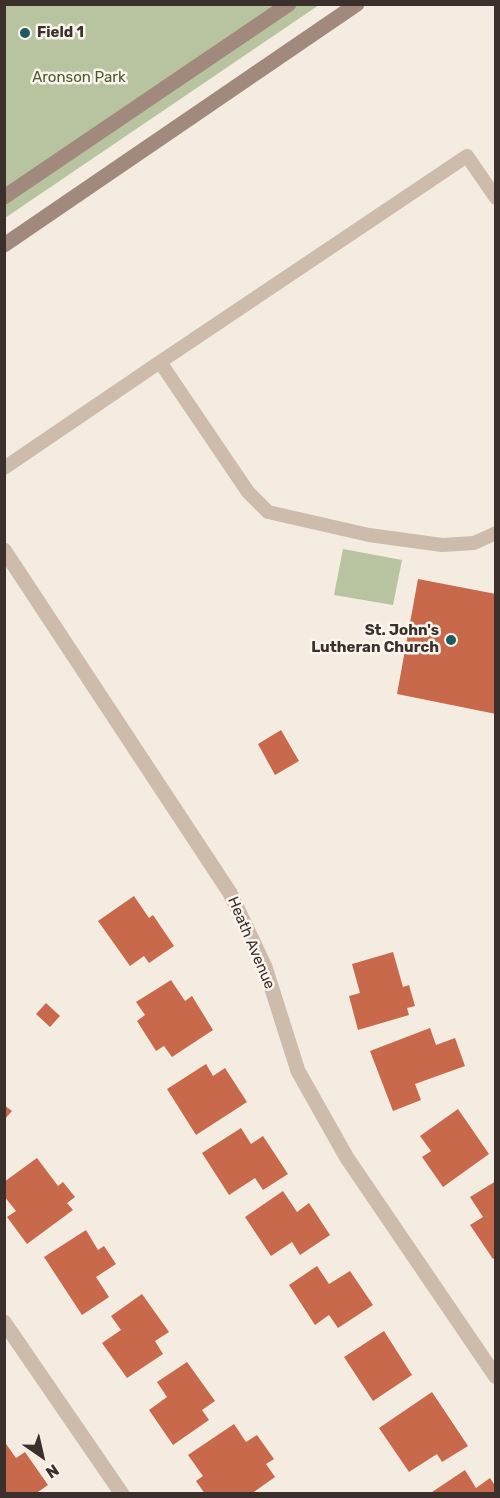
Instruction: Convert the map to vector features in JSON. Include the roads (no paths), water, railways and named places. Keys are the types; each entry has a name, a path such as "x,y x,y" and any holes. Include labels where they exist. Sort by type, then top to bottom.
{"main road":[{"path":"4,197 289,4"},
{"path":"4,245 357,4"}],"street":[{"name":"Heath Avenue","path":"4,550 230,893 265,967 304,1081 347,1158 495,1377"},
{"path":"4,1322 122,1494"}],"lane":[{"path":"4,468 467,156 495,198"},
{"path":"160,362 248,492 268,512 369,535 442,545 474,543 495,533"}],"place":[{"name":"Field 1","path":"25,33"},
{"name":"St. John's Lutheran Church","path":"451,640"}],"park label":[{"name":"Aronson Park","path":"79,78"}]}
